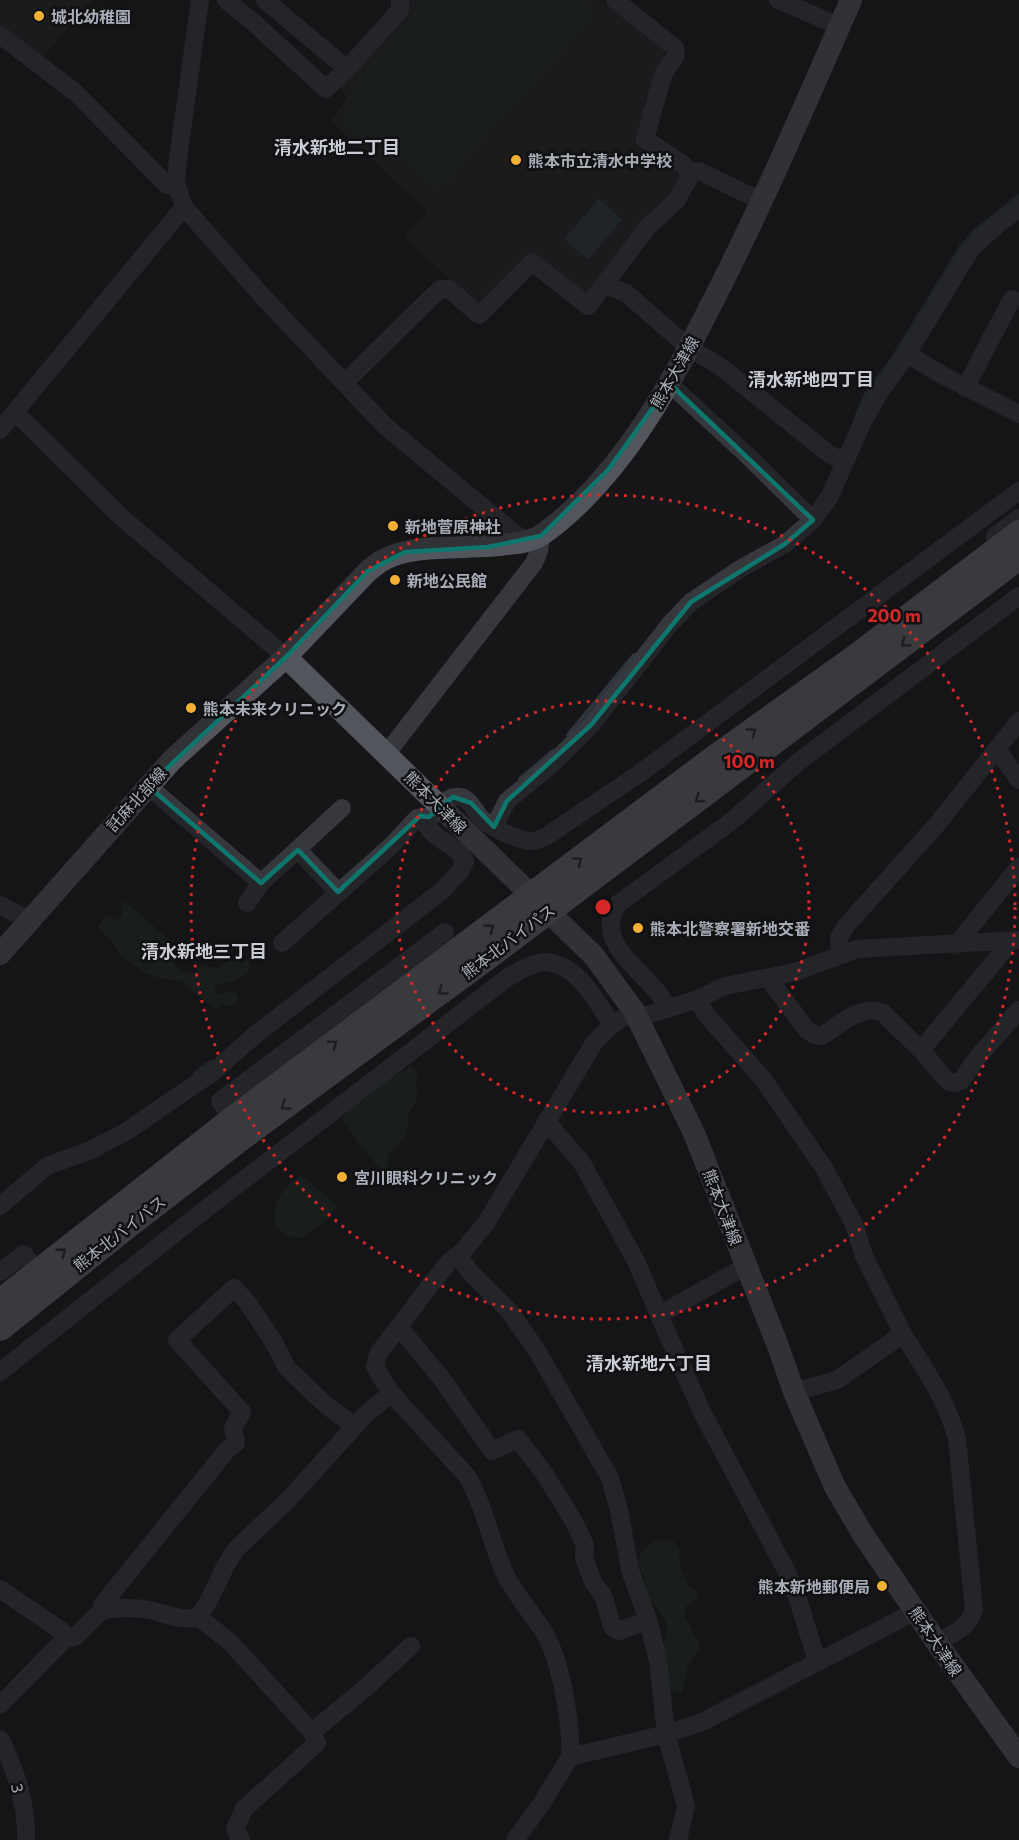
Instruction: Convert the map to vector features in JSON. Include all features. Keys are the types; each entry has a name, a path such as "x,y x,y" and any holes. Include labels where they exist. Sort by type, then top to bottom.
{"highway":[{"name":"熊本北バイパス","path":"950,598 1019,533"},
{"name":"熊本北バイパス","path":"0,1328 539,904 950,598 1019,557"},
{"name":"熊本北バイパス","path":"0,1302 233,1119 375,998 458,953 539,904"}],"main road":[{"name":"熊本大津線","path":"850,0 763,202 689,348 670,384 609,470 573,510 533,539 488,548 439,548 405,552 384,560 368,571 286,657 387,753 434,811 594,956 636,1015 694,1133 794,1392 835,1487 864,1536 1019,1757"},
{"name":"託麻北部線","path":"0,954 148,786 196,737 286,657"}],"street":[{"path":"200,0 176,183 184,207 265,299 385,426 533,539 539,551 534,563 387,753"},
{"path":"226,0 326,89 400,10 400,0"},
{"path":"265,0 346,69"},
{"path":"344,383 440,290 449,289 479,315 532,262 588,306 646,228 677,200 689,178 688,172 684,165 645,139 663,75 676,55 675,48 615,0"},
{"path":"778,0 839,26"},
{"path":"0,35 76,93 167,185 176,183"},
{"path":"688,172 699,171 763,202"},
{"path":"0,430 184,207"},
{"path":"494,827 507,801 549,766 591,725 670,624 691,602 740,569 794,538 808,516 830,496 840,460 879,393 907,354 971,249 998,224 1019,209"},
{"path":"605,285 626,293 689,348 721,367 840,460"},
{"path":"965,387 1012,298"},
{"path":"907,354 1019,414"},
{"path":"670,384 748,456 808,516"},
{"path":"15,412 120,516 286,657"},
{"path":"282,943 391,846 417,819 434,811 453,797 462,797 471,803 481,818 494,827 523,840 535,841 547,836 643,771 1019,491"},
{"path":"950,598 986,543 1019,518"},
{"path":"950,598 1000,587 1019,573"},
{"path":"669,1009 655,987 618,950 611,938 611,914 618,904 733,820 797,763 1019,596"},
{"path":"840,955 839,938 846,926 939,822 1019,721"},
{"path":"998,748 1019,780"},
{"path":"148,786 261,883"},
{"path":"247,903 261,883 342,808"},
{"path":"0,1206 47,1166 91,1150 127,1131 213,1072 255,1035 443,890 460,871 465,861 462,853 433,835 427,826 434,811"},
{"path":"298,850 338,892"},
{"path":"956,945 1019,867"},
{"path":"0,905 30,921"},
{"path":"375,998 445,932"},
{"path":"570,1757 568,1716 546,1635 506,1577 492,1543 475,1488 467,1476 392,1393 375,1367 378,1354 435,1279 463,1251 497,1206 594,1043 612,1025 636,1015 669,1009 698,999 724,986 795,972 857,950 1013,941"},
{"path":"921,1050 1013,941"},
{"path":"0,1372 198,1215 507,978 529,966 545,962 564,968 579,978 612,1025"},
{"path":"768,978 807,1030 815,1035 822,1036 864,1009 874,1009 883,1013 921,1050 949,1082 961,1081 977,1058 1019,1010"},
{"path":"698,999 705,1013 757,1072 824,1167 854,1224 864,1256 903,1334 942,1397 952,1419 957,1439 974,1609 970,1621 962,1629 937,1643"},
{"path":"546,1121 582,1163 636,1261 702,1412 786,1570 817,1661"},
{"path":"0,1272 24,1254 37,1272"},
{"path":"458,1255 470,1272 509,1311 536,1349 610,1478 620,1510 630,1570 648,1620 658,1660 666,1734 686,1806 678,1840"},
{"path":"659,1316 746,1266"},
{"path":"102,1610 102,1605 227,1450 236,1443 234,1428 242,1412 177,1340 234,1288 247,1302 273,1341 287,1368 326,1405 354,1426"},
{"path":"399,1327 442,1379 492,1451 518,1439 544,1473 573,1520 585,1545 584,1558 593,1582 604,1597 612,1627 620,1631 648,1620"},
{"path":"794,1392 837,1380 903,1334"},
{"path":"0,1705 65,1640 75,1636 102,1610 125,1608 148,1610 182,1620 196,1618 206,1606 236,1549 288,1500 354,1426 392,1393"},
{"path":"0,1589 63,1632 65,1640"},
{"path":"515,1840 540,1806 570,1757 666,1734 702,1722 916,1611"},
{"path":"197,1616 230,1642 312,1732 317,1743 240,1815 235,1829 241,1840"},
{"path":"312,1732 411,1646"},
{"name":"3","path":"0,1739 13,1767 19,1788 26,1840"}],"highlighted area":[{"path":"670,384 813,520 785,544 691,602 591,725 507,801 494,827 471,803 453,797 429,817 420,816 338,892 298,850 261,883 148,786 286,657 368,571 405,552 488,547 541,536 608,470"}],"shaded area":[{"name":"城北幼稚園","path":"0,0 92,0 39,61 0,32"},
{"name":"熊本市立清水中学校","path":"404,0 601,0 664,51 666,60 637,141 641,149 677,171 679,180 668,199 589,291 582,293 531,255 524,257 478,302 473,302 405,237 427,211 331,121 347,98 341,90 343,83"},
{"path":"417,0 581,0 593,12 594,17 463,160 452,180 436,189 391,149 383,157 343,123 342,118 356,100 350,91 413,14"},
{"path":"599,199 622,220 588,260 564,239"},
{"path":"125,901 169,940 171,959 181,970 194,973 200,965 219,969 228,961 243,963 249,959 247,974 229,983 214,985 217,994 228,991 236,993 239,1000 232,1006 222,1004 215,1009 187,987 184,981 162,979 146,973 120,955 112,941 98,928 104,917 108,915 117,921 122,915 121,906"},
{"path":"411,1066 418,1071 415,1085 419,1092 407,1116 406,1134 388,1155 389,1171 382,1171 342,1120 345,1112 365,1099 379,1085"},
{"path":"301,1176 336,1205 326,1220 300,1238 286,1235 278,1229 274,1220 278,1200 284,1190"},
{"path":"654,1541 673,1541 679,1549 680,1567 689,1587 698,1591 696,1600 686,1606 685,1617 700,1646 689,1663 681,1692 673,1693 667,1689 662,1647 668,1630 665,1620 646,1597 644,1577 638,1563 641,1552"}],"waterway":[{"path":"857,415 865,396 893,358 961,247 974,232 1019,196"},
{"path":"568,735 634,655"},
{"path":"520,779 553,751"},
{"path":"195,1073 211,1062"}],"place":[{"name":"城北幼稚園","path":"39,16"},
{"name":"熊本市立清水中学校","path":"516,160"},
{"name":"新地菅原神社","path":"393,526"},
{"name":"新地公民館","path":"395,580"},
{"name":"熊本未来クリニック","path":"191,708"},
{"name":"熊本北警察署新地交番","path":"638,928"},
{"name":"宮川眼科クリニック","path":"342,1177"},
{"name":"熊本新地郵便局","path":"882,1586"}],"district":[{"name":"清水新地二丁目","path":"337,147"},
{"name":"清水新地四丁目","path":"811,379"},
{"name":"清水新地三丁目","path":"204,951"},
{"name":"清水新地六丁目","path":"649,1363"}]}
